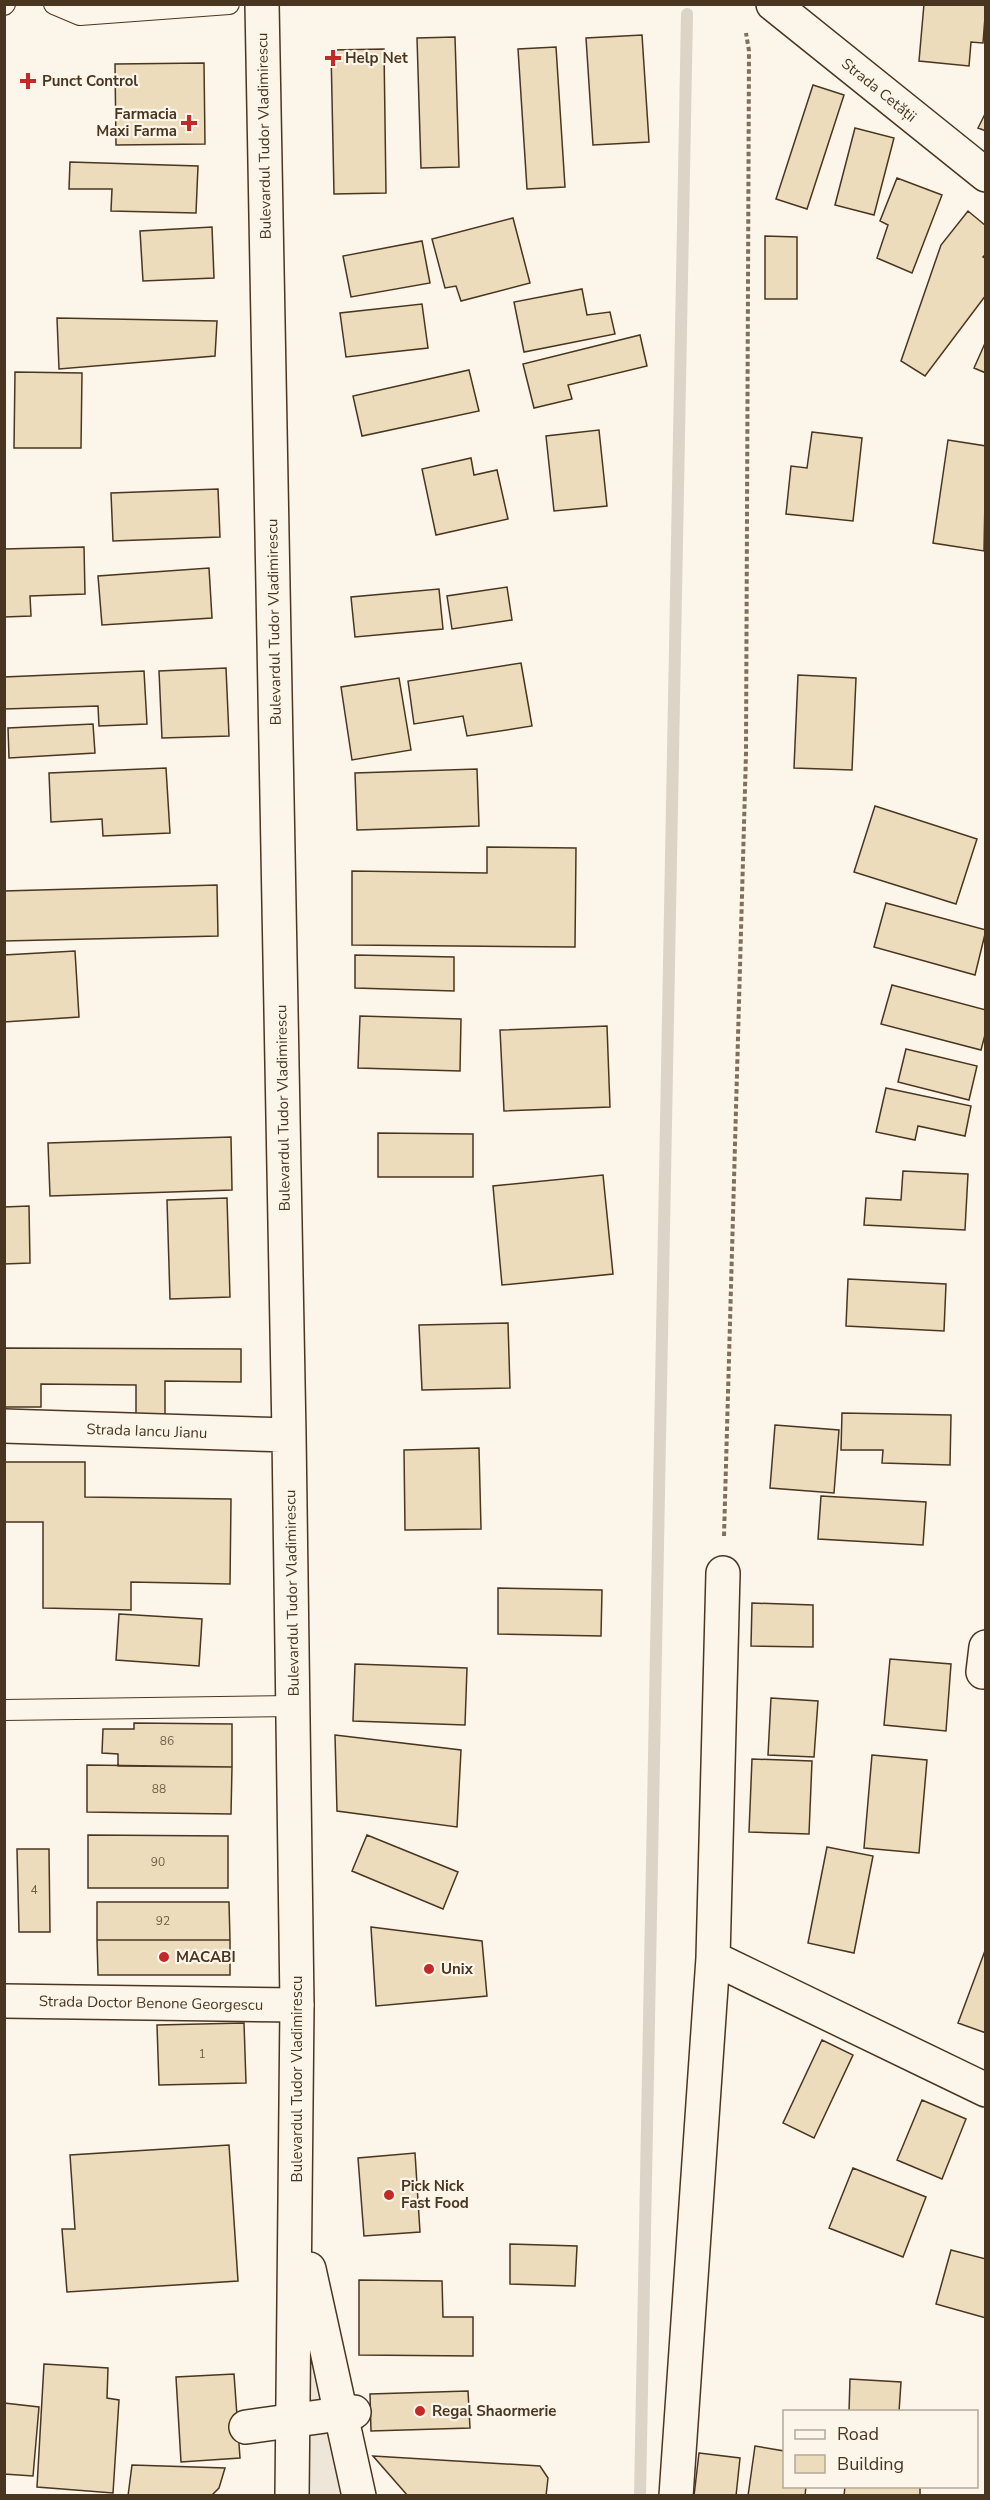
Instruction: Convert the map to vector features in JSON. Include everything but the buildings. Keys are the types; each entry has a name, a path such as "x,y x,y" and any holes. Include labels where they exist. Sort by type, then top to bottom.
{"main road":[{"name":"Bulevardul Tudor Vladimirescu","path":"262,4 290,1435 297,2005 292,2496"},
{"name":"Strada Cetății","path":"773,4 986,176"},
{"name":"Strada Iancu Jianu","path":"4,1426 290,1435"},
{"path":"676,2496 713,1958 723,1573"},
{"path":"713,1958 986,2090"},
{"name":"Strada Doctor Benone Georgescu","path":"4,2001 297,2005"},
{"name":"Bulevardul Tudor Vladimirescu","path":"296,2211 347,2413 359,2496"},
{"path":"246,2427 347,2413"}],"lane":[{"path":"54,4 80,15 229,4"},
{"path":"4,1710 293,1706"}],"path":[{"path":"723,1573 746,753 749,51 745,28"}],"shaded area":[{"path":"303,2280 346,2495 305,2495"}],"waterway":[{"path":"640,2496 687,14"}],"place":[{"name":"Help Net","path":"333,58"},
{"name":"Punct Control","path":"28,81"},
{"name":"Farmacia Maxi Farma","path":"189,123"},
{"name":"MACABI","path":"164,1957"},
{"name":"Unix","path":"429,1969"},
{"name":"Pick Nick Fast Food","path":"389,2195"},
{"name":"Regal Shaormerie","path":"420,2411"}]}
